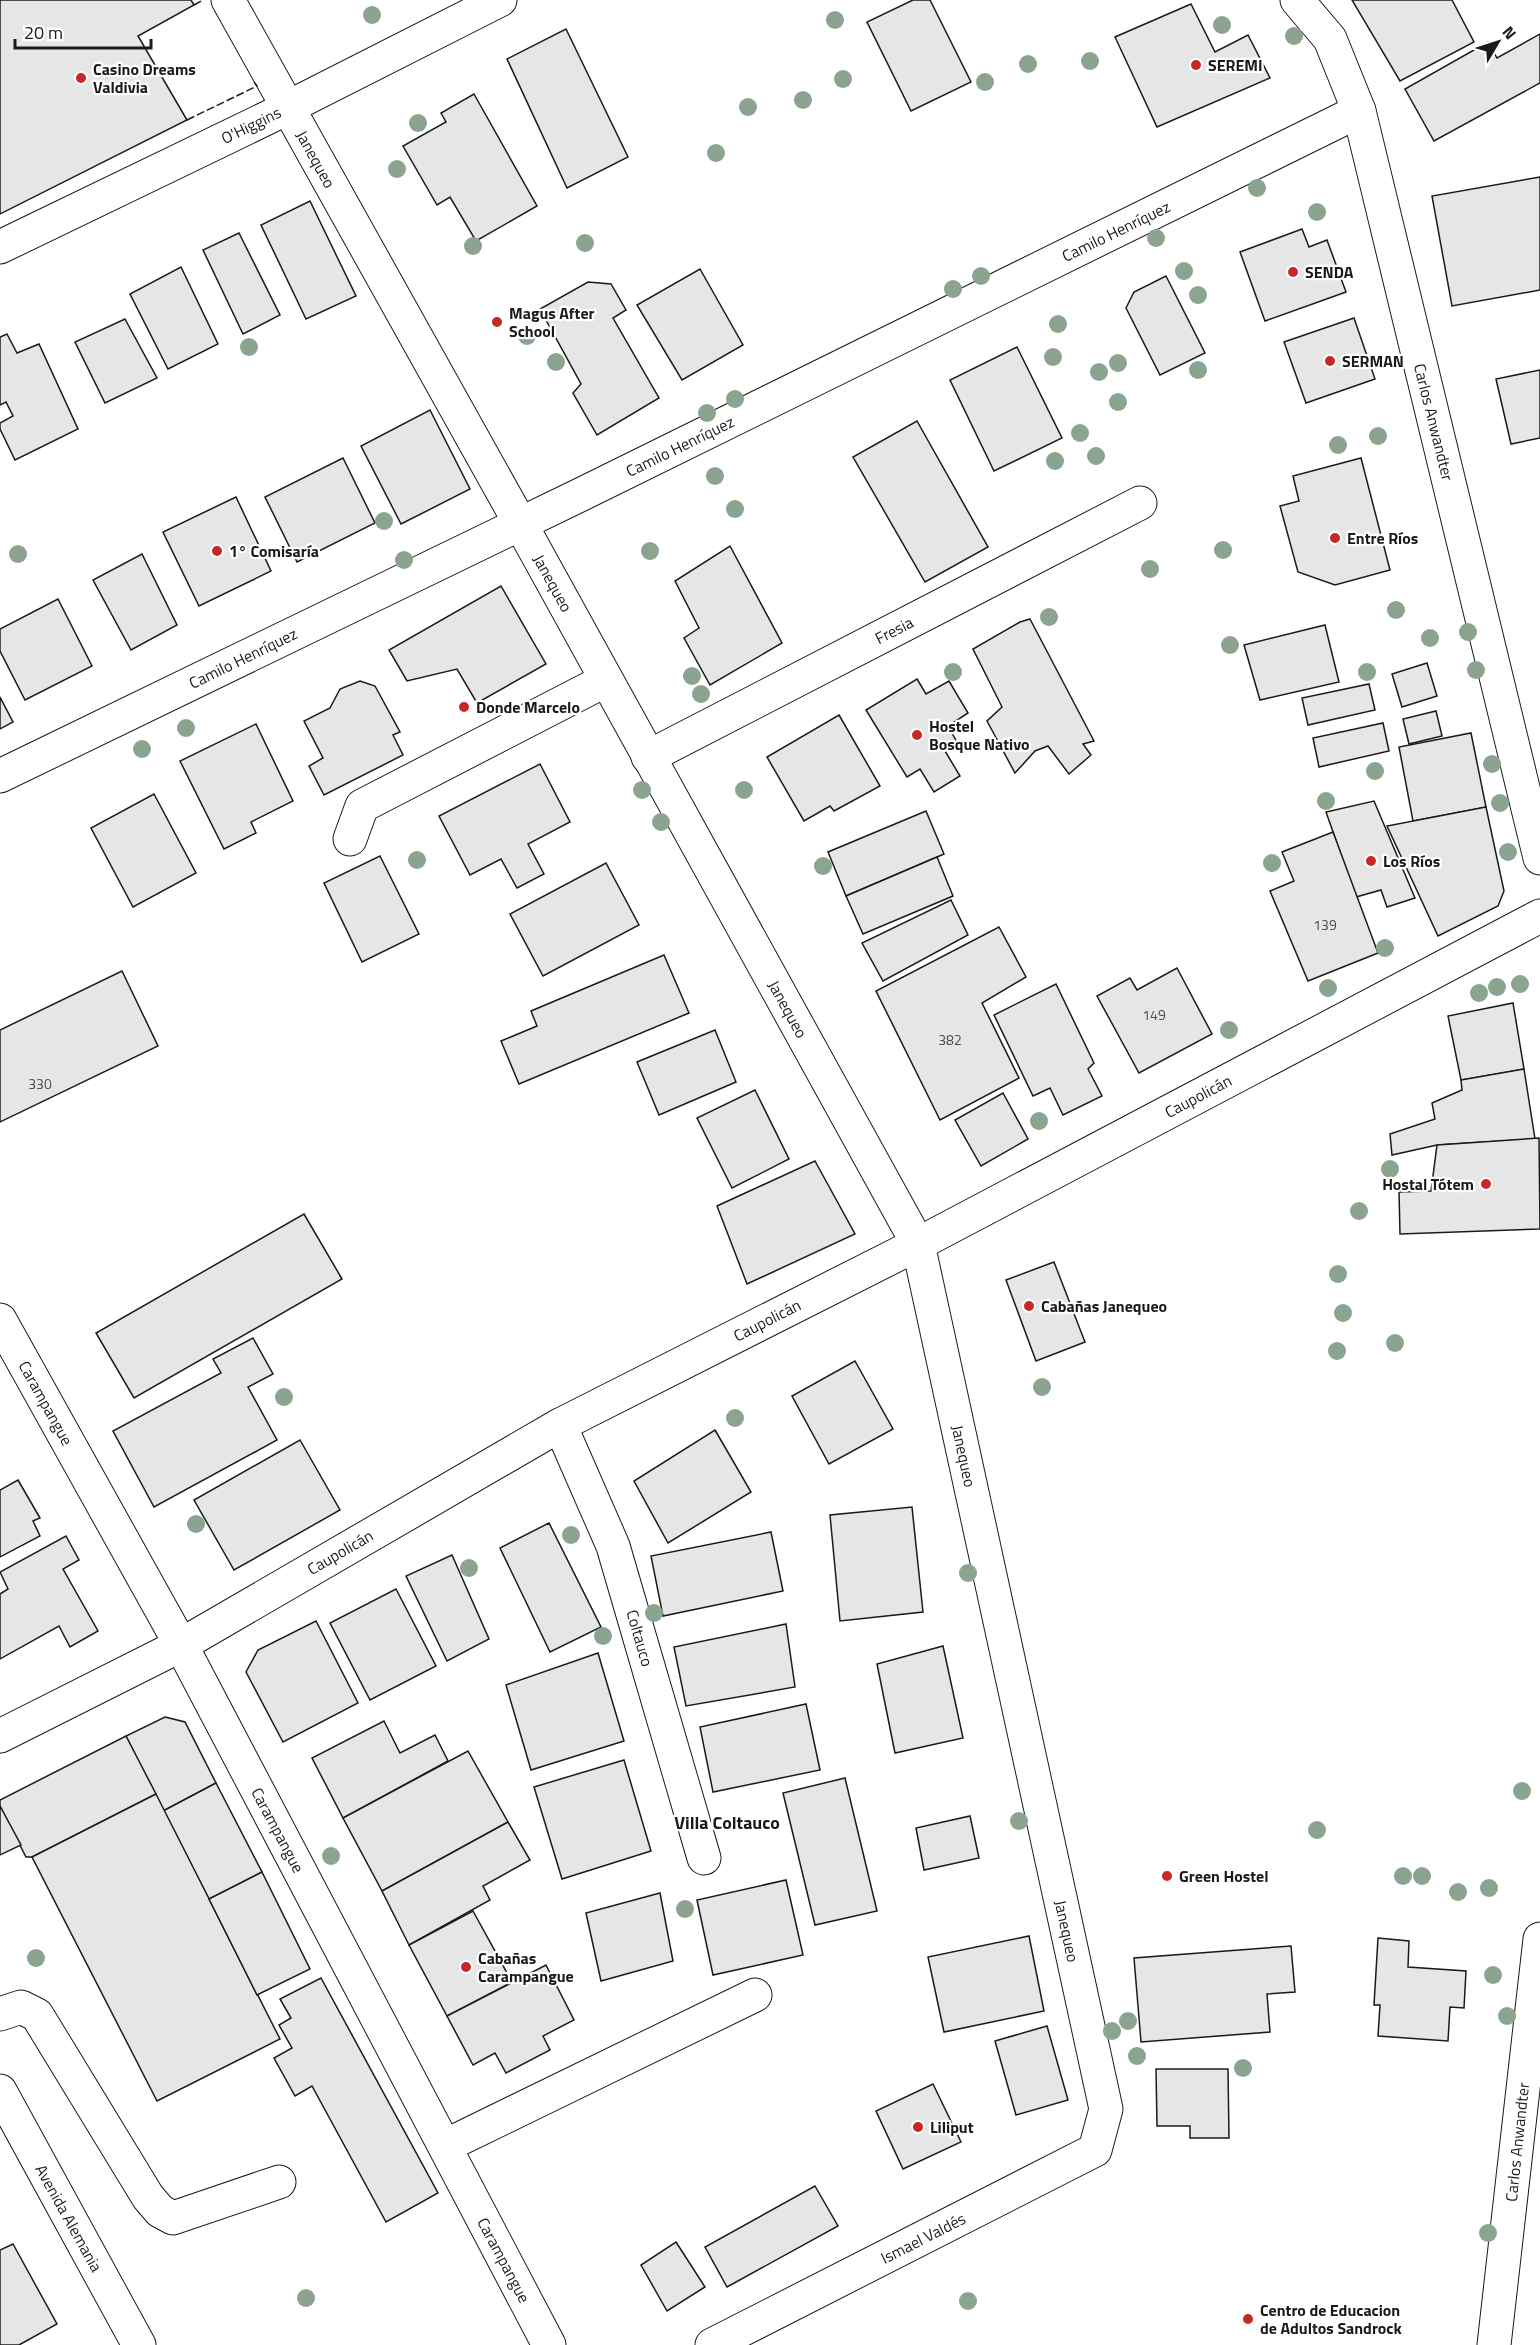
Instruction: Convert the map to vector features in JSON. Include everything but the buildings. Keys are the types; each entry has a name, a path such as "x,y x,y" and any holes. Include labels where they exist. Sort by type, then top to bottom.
{"street":[{"name":"Janequeo","path":"228,0 918,1244 1106,2109"},
{"name":"O'Higgins","path":"0,247 286,108 500,0"},
{"name":"Carlos Anwandter","path":"1297,0 1330,39 1359,111 1540,858"},
{"name":"Camilo Henríquez","path":"0,776 582,494 1359,111"},
{"name":"Fresia","path":"648,757 1140,503"},
{"path":"351,839 362,806 606,680"},
{"name":"Caupolicán","path":"0,1736 181,1645 560,1425 918,1244 1540,916"},
{"name":"Carampangue","path":"0,1320 181,1645 549,2345"},
{"name":"Coltauco","path":"560,1425 613,1546 704,1858"},
{"name":"Carlos Anwandter","path":"1494,2345 1539,1955"},
{"path":"445,2146 755,1995"},
{"path":"0,2014 21,2007 37,2014 148,2197 160,2211 173,2218 279,2182"},
{"name":"Avenida Alemania","path":"0,2091 139,2345"},
{"name":"Ismael Valdés","path":"712,2345 1095,2150 1106,2109"}],"fence":[{"path":"194,5 203,0"},
{"path":"187,120 257,86 254,82"}],"place":[{"name":"SEREMI","path":"1196,65"},
{"name":"Casino Dreams Valdivia","path":"81,78"},
{"name":"SENDA","path":"1293,272"},
{"name":"Magus After School","path":"497,322"},
{"name":"SERMAN","path":"1330,361"},
{"name":"Entre Ríos","path":"1335,538"},
{"name":"1° Comisaría","path":"217,551"},
{"name":"Donde Marcelo","path":"464,707"},
{"name":"Hostel Bosque Nativo","path":"917,735"},
{"name":"Los Ríos","path":"1371,861"},
{"name":"Hostal Tótem","path":"1486,1184"},
{"name":"Cabañas Janequeo","path":"1029,1306"},
{"name":"Green Hostel","path":"1167,1876"},
{"name":"Cabañas Carampangue","path":"466,1967"},
{"name":"Liliput","path":"918,2127"},
{"name":"Centro de Educacion de Adultos Sandrock","path":"1248,2319"}],"district":[{"name":"Villa Coltauco","path":"727,1823"}]}
